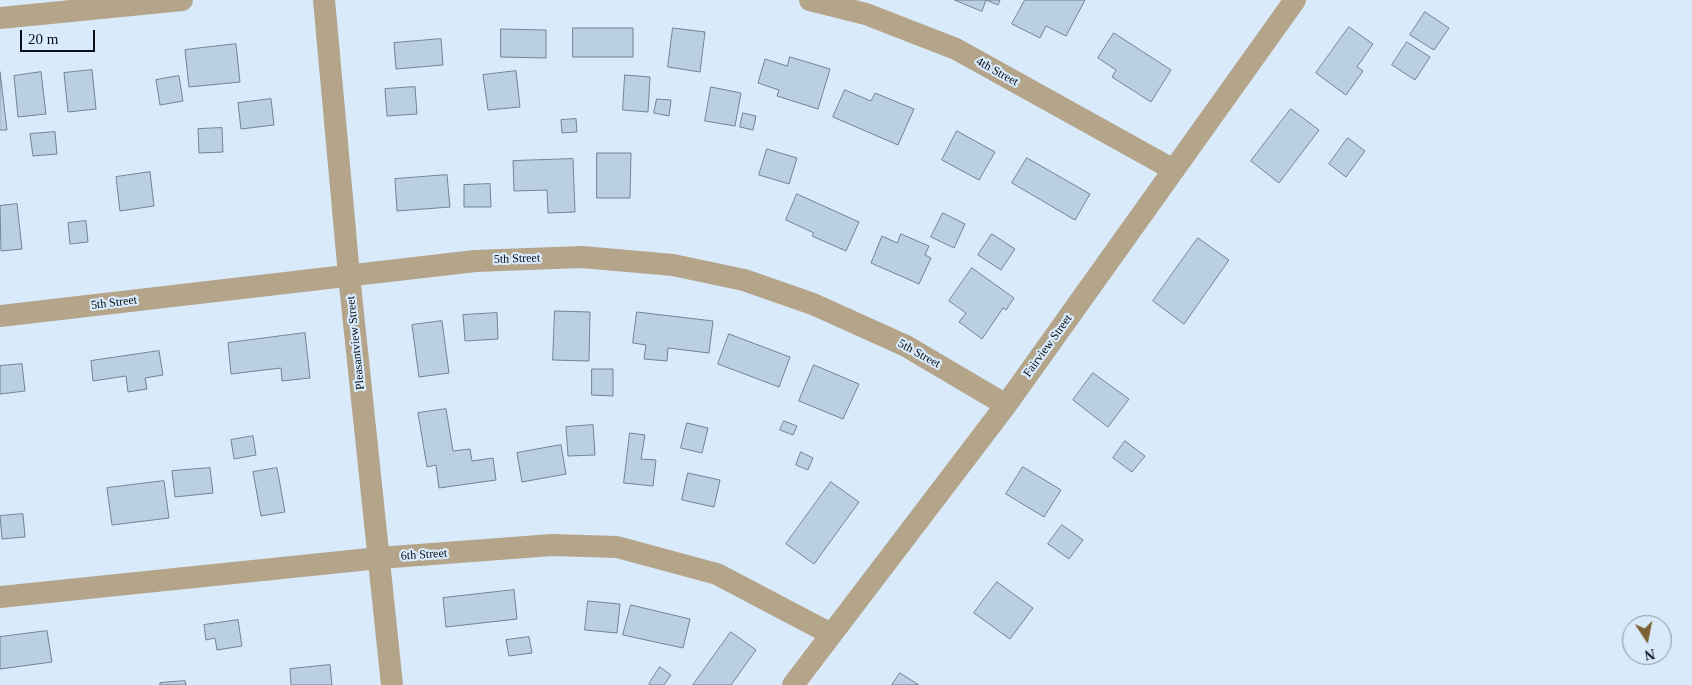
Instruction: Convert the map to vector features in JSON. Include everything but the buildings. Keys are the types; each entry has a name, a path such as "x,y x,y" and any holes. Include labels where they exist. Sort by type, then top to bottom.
{"street":[{"path":"0,18 182,0"},
{"name":"Pleasantview Street","path":"324,0 349,275 392,685"},
{"name":"4th Street","path":"810,0 866,14 956,49 1174,170"},
{"name":"Fairview Street","path":"793,685 1006,405 1295,0"},
{"name":"5th Street","path":"0,316 475,261 582,256 673,265 744,280 813,304 906,346 1006,405"},
{"name":"6th Street","path":"0,597 379,558 552,545 617,547 717,574 831,634"}]}
